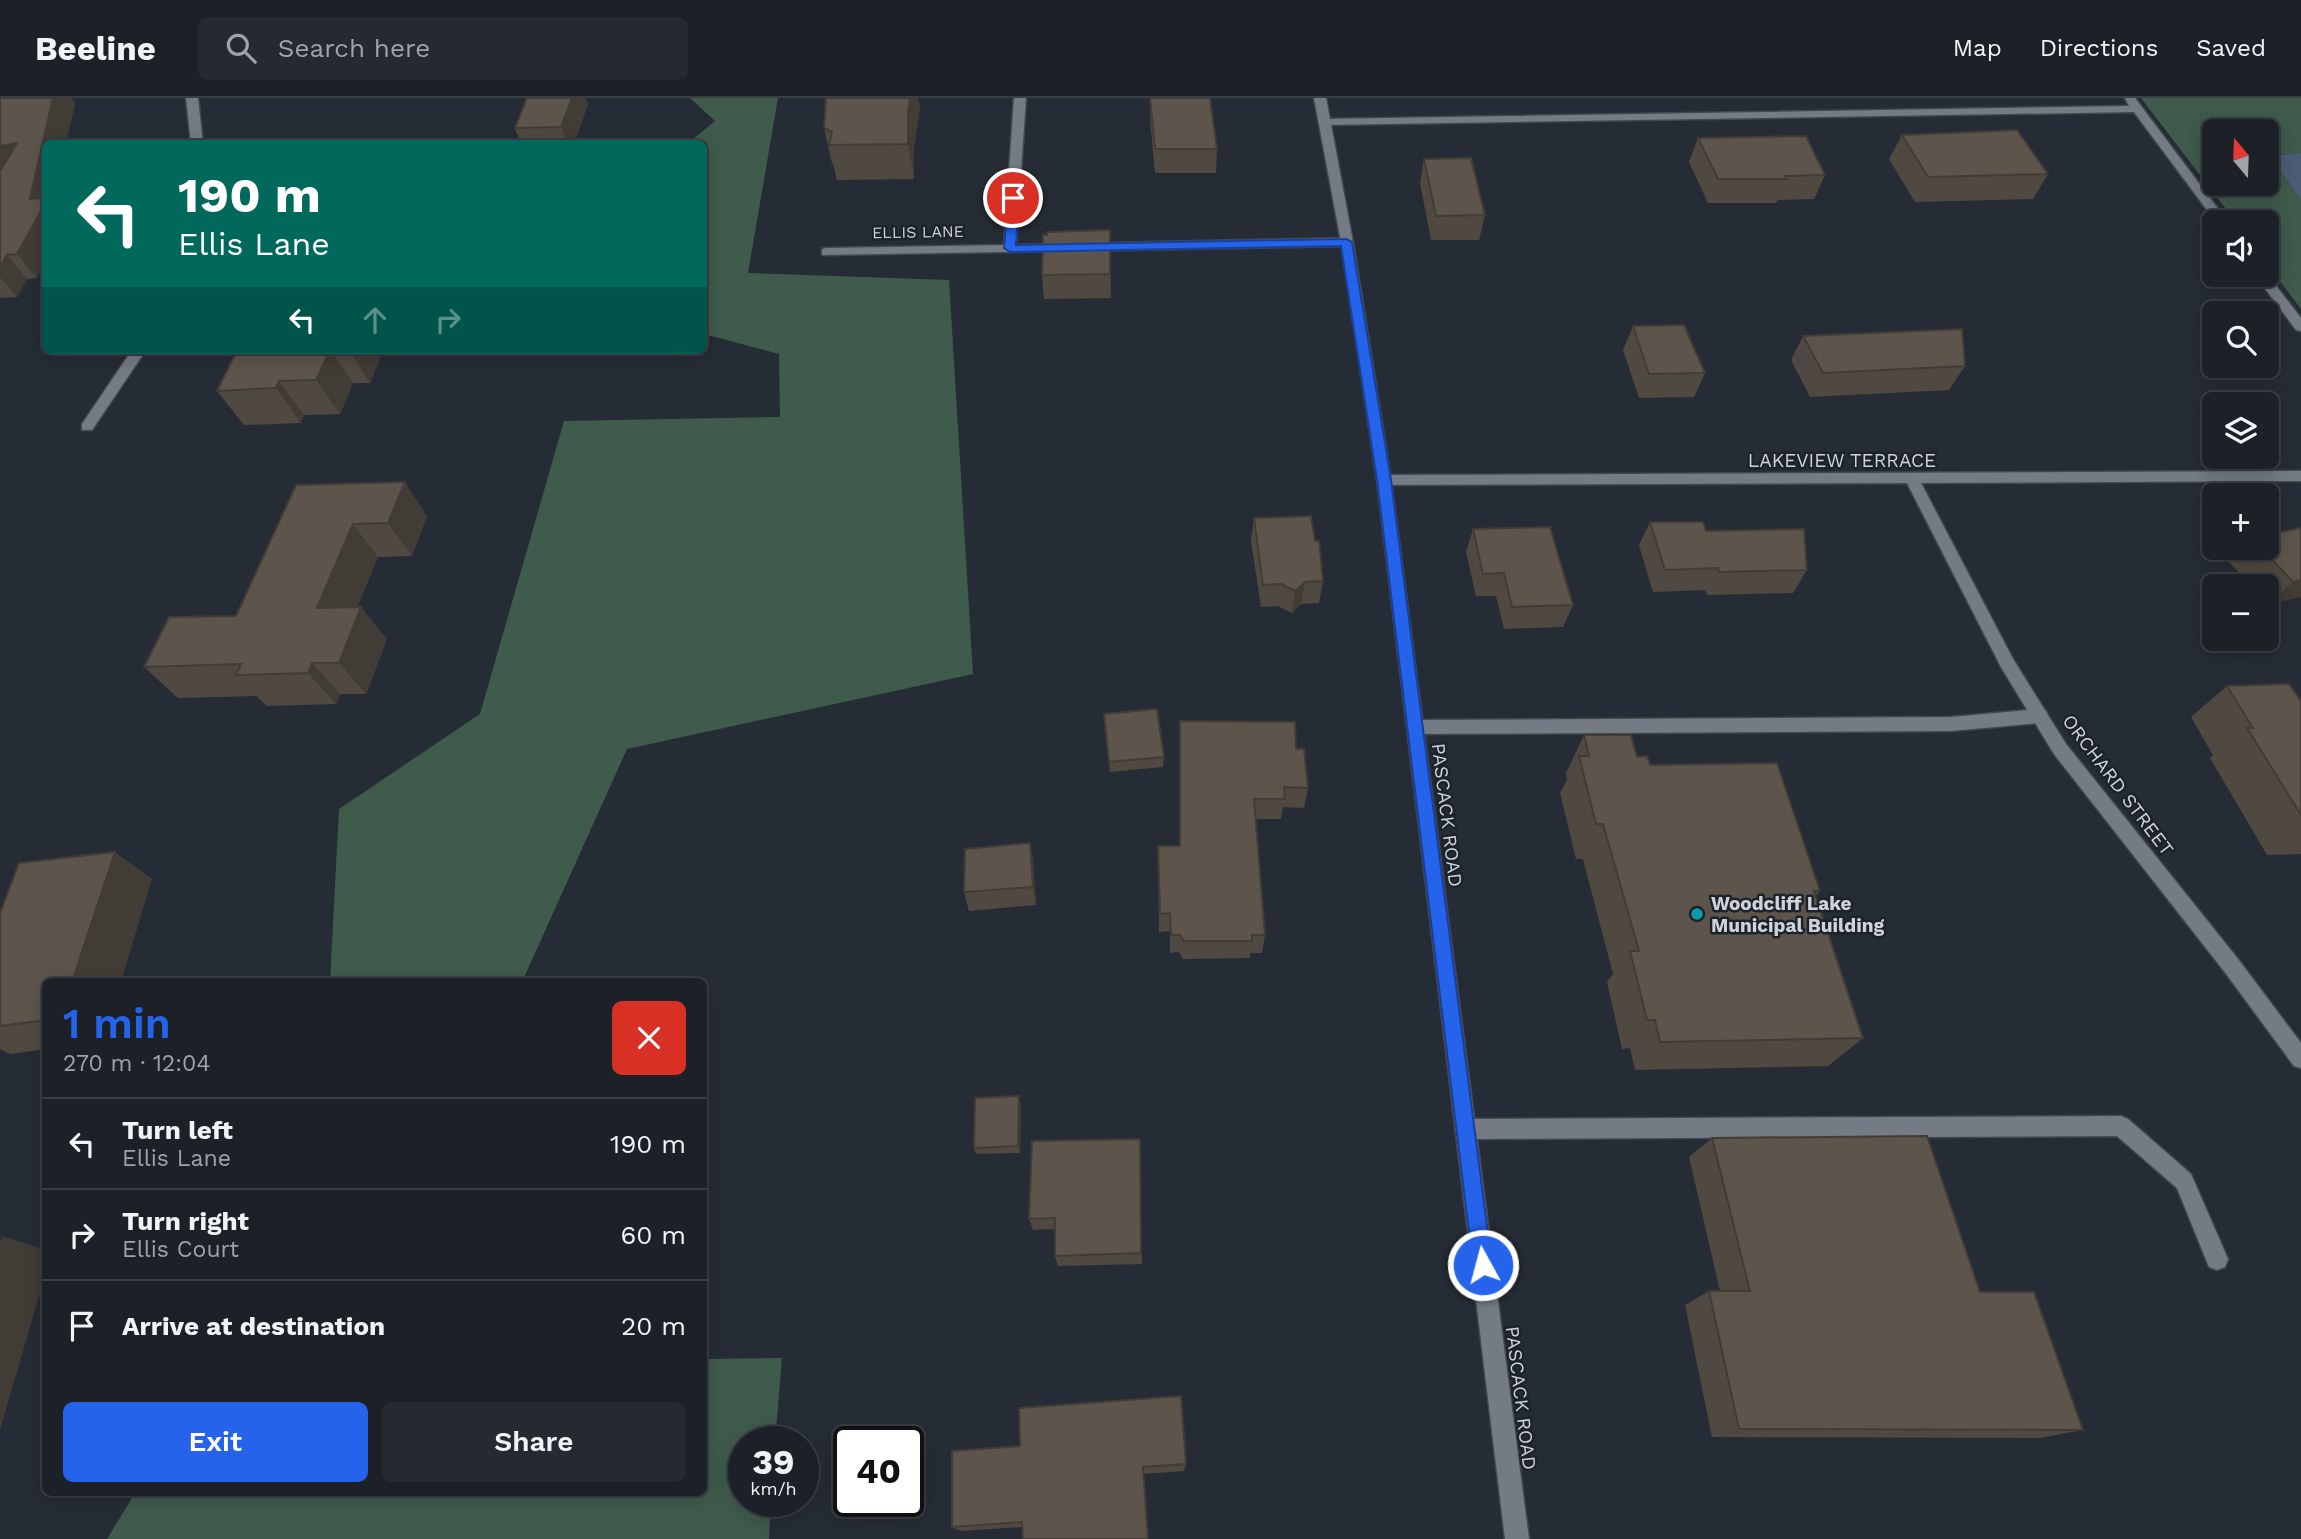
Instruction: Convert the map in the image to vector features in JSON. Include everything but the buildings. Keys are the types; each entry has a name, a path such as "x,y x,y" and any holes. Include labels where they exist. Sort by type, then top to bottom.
{"street":[{"path":"192,98 197,140"},
{"path":"1010,248 1020,98"},
{"name":"PASCACK ROAD","path":"1320,98 1384,480 1517,1539"},
{"path":"2129,98 2213,210"},
{"path":"1324,122 2136,109"},
{"name":"ELLIS LANE","path":"826,251 1346,242"},
{"path":"2270,287 2301,327"},
{"path":"88,428 136,354"},
{"name":"LAKEVIEW TERRACE","path":"1384,480 2301,476"},
{"name":"ORCHARD STREET","path":"1912,479 2007,663 2060,749 2231,965 2301,1059"},
{"path":"1415,727 1951,724 2040,716"},
{"path":"1465,1129 2121,1126 2184,1181 2217,1259"}],"green space":[{"path":"690,98 778,98 748,273 949,280 973,674 627,749 524,978 330,978 339,809 480,714 564,421 780,417 779,354 707,335 707,140 692,140 715,121"},
{"path":"2141,98 2301,98 2301,153 2280,155 2279,169 2279,119 2202,119 2202,178"},
{"path":"2279,169 2301,200 2301,309 2279,280 2279,210 2227,210 2216,196 2279,196"},
{"path":"782,1358 776,1426 728,1426 728,1517 770,1517 769,1539 107,1539 133,1496 707,1496 707,1359"}],"water":[{"path":"2301,153 2301,200 2279,169 2280,155"}],"place":[{"name":"Woodcliff Lake Municipal Building","path":"1697,914"}],"route":[{"path":"1013,198 1010,248 1346,242 1384,480 1483,1265"}]}
